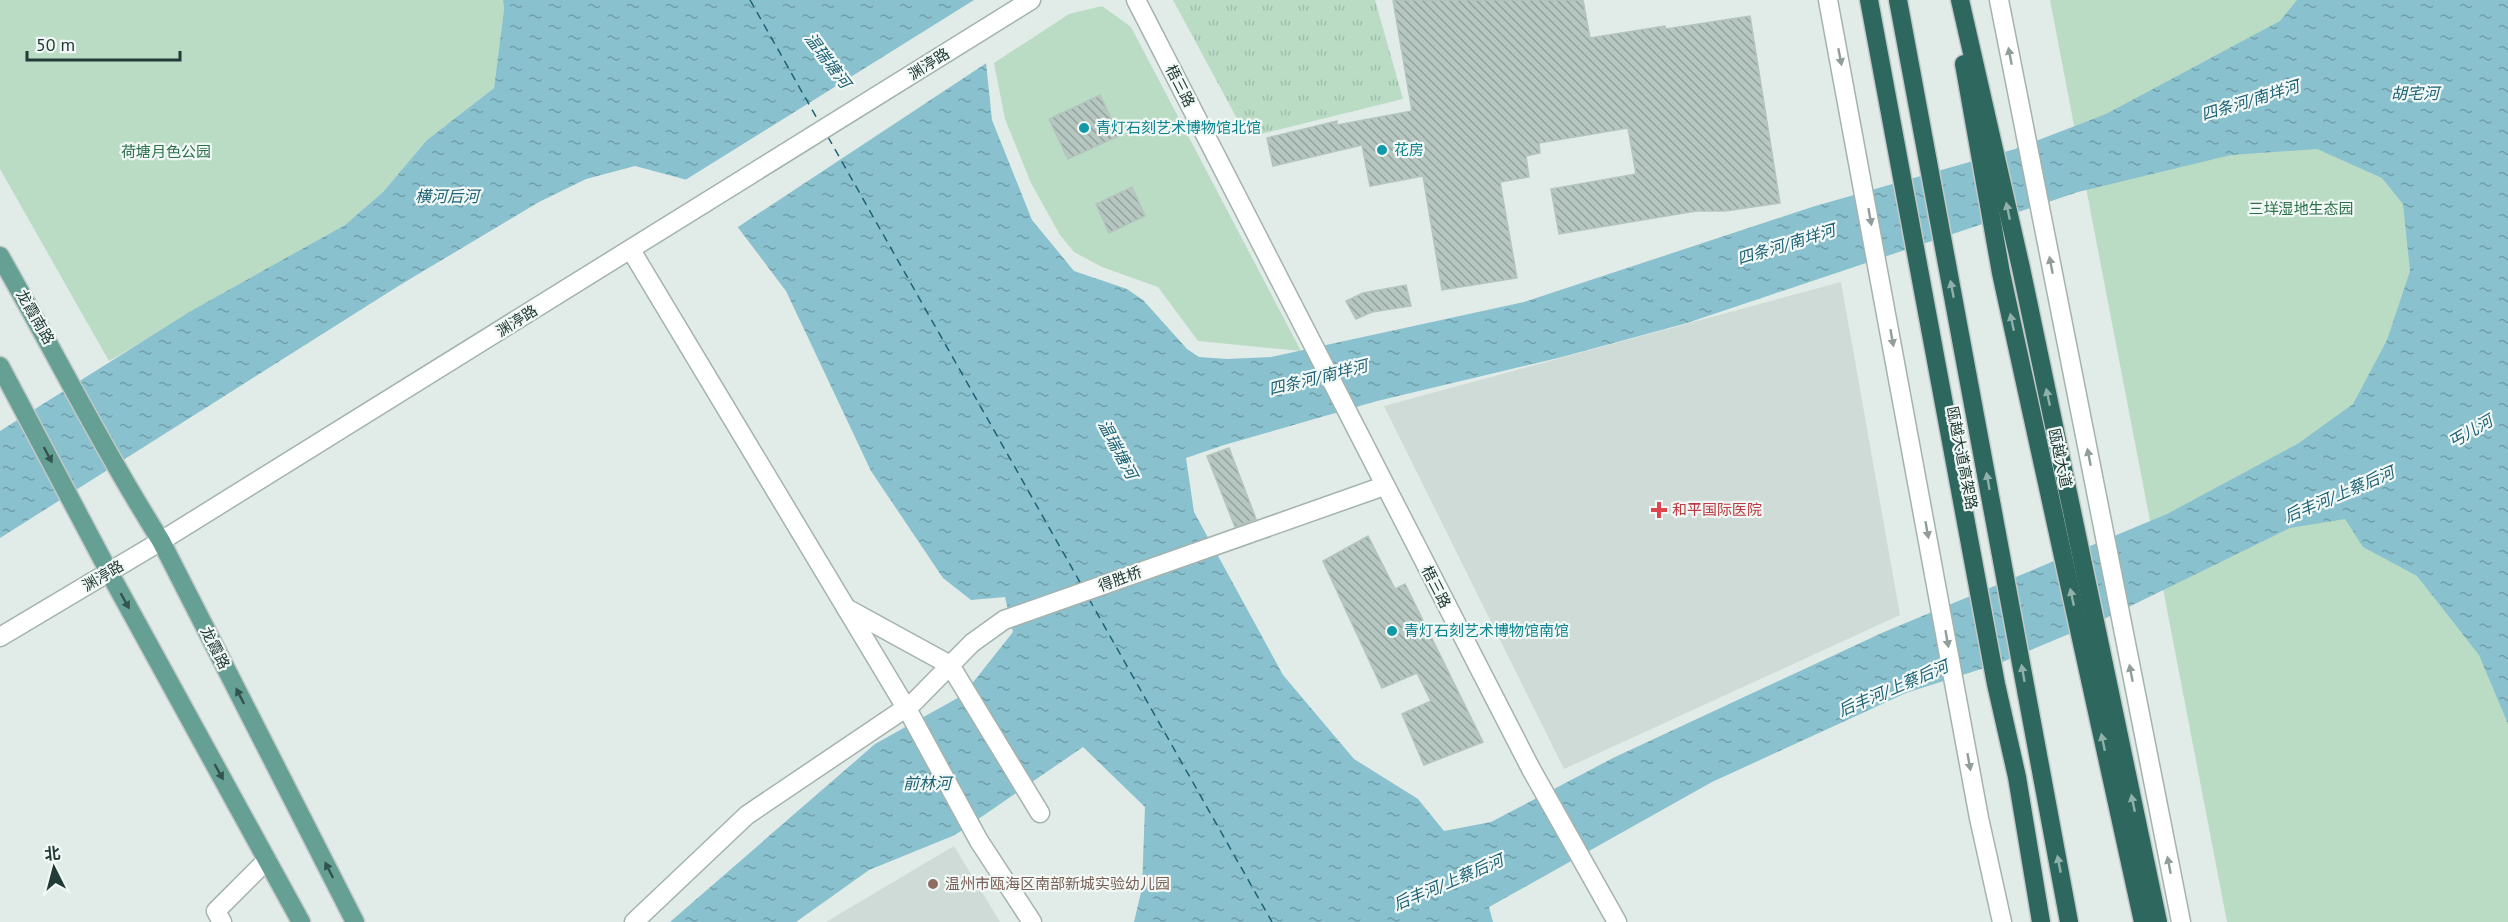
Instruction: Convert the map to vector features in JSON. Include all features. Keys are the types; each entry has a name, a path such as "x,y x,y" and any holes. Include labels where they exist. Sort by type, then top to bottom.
{"highway":[{"name":"瓯越大道高架路","path":"1859,0 2031,922"},
{"path":"1869,0 1996,684 2017,777 2041,922"},
{"name":"瓯越大道高架路","path":"1898,0 2070,922"},
{"name":"瓯越大道","path":"1954,0 2001,273 2056,523 2092,652 2143,922"},
{"path":"1960,0 2021,268 2078,537 2092,652 2158,922"}],"main road":[{"name":"龙霞南路","path":"0,256 69,378"},
{"path":"0,366 109,572 302,922"},
{"name":"龙霞路","path":"69,378 126,486 161,541 356,922"}],"street":[{"name":"渊渟路","path":"0,637 161,541 1031,0"},
{"name":"梧三路","path":"1136,0 1531,769 1617,922"},
{"path":"1828,0 1860,160 1958,704 2002,922"},
{"path":"1999,0 2181,922"},
{"path":"631,250 908,712 979,841 1032,922"},
{"name":"得胜桥","path":"634,922 747,815 908,712 972,643 1004,620 1384,486"},
{"path":"845,608 950,665 1040,813"},
{"path":"222,922 216,911 267,860"}],"shaded area":[{"name":"和平国际医院","path":"1841,282 1900,615 1564,769 1384,406"},
{"name":"温州市瓯海区南部新城实验幼儿园","path":"954,846 1000,922 826,922"}],"green space":[{"name":"荷塘月色公园","path":"0,0 503,0 504,9 494,88 427,140 383,192 345,225 109,361 0,169"},
{"path":"1173,0 1375,0 1403,99 1253,136 1241,126"},
{"name":"三垟湿地生态园","path":"2050,0 2508,0 2508,922 2227,922"},
{"path":"1102,6 1131,27 1301,351 1198,341 1158,287 1102,267 1074,252 1060,235 1031,183 1005,119 994,63 1069,14"}],"water":[{"path":"503,0 983,0 983,34 992,120 1032,220 1074,271 1127,289 1143,300 1187,349 1199,357 1227,359 1271,357 1524,302 1812,207 2015,149 2106,114 2280,21 2297,0 2508,0 2508,724 2479,655 2417,576 2363,547 2345,519 2290,528 2102,620 2000,663 1906,693 1712,782 1489,907 1493,922 1134,922 1142,888 1145,807 1083,747 955,835 869,870 796,922 670,922 875,744 963,695 1013,632 1005,597 971,600 943,578 871,471 786,291 706,185 635,166 586,179 539,202 400,285 0,538 0,431 191,311 345,225 383,192 427,140 494,88 504,9","holes":["2317,149 2382,178 2403,204 2410,271 2387,340 2353,404 2299,443 2167,514 1884,632 1613,758 1491,822 1444,831 1418,799 1354,759 1283,675 1194,512 1186,458 1377,401 1562,357 1687,323 2078,192 2231,155"]}],"pier":[{"path":"974,0 986,0 988,62 735,229 704,188 682,182"}],"building":[{"path":"1393,0 1583,0 1590,38 1750,16 1780,203 1725,211 1696,211 1559,234 1551,189 1636,174 1628,128 1539,143 1540,153 1526,156 1529,177 1500,182 1517,278 1442,290 1423,176 1370,186 1362,145 1273,166 1267,138 1337,121 1337,125 1412,111"},
{"name":"青灯石刻艺术博物馆北馆","path":"1100,95 1119,136 1068,159 1049,119"},
{"path":"1132,187 1145,216 1109,233 1096,204"},
{"path":"1406,285 1411,306 1372,312 1356,319 1346,301 1363,293"},
{"path":"1229,448 1256,519 1235,527 1207,456"},
{"name":"青灯石刻艺术博物馆南馆","path":"1368,536 1395,589 1405,584 1483,742 1424,765 1402,714 1431,701 1417,673 1382,688 1323,561"}],"ferry route":[{"path":"750,0 819,122"},
{"path":"828,137 1081,584"},
{"path":"1089,599 1272,922"}],"place":[{"name":"青灯石刻艺术博物馆北馆","path":"1084,128"},
{"name":"花房","path":"1382,150"},
{"name":"和平国际医院","path":"1659,510"},
{"name":"青灯石刻艺术博物馆南馆","path":"1392,631"},
{"name":"温州市瓯海区南部新城实验幼儿园","path":"933,884"}],"water label":[{"name":"温瑞塘河","path":"828,60"},
{"name":"胡宅河","path":"2415,93"},
{"name":"四条河/南垟河","path":"2250,100"},
{"name":"横河后河","path":"447,196"},
{"name":"四条河/南垟河","path":"1786,244"},
{"name":"四条河/南垟河","path":"1318,377"},
{"name":"丐儿河","path":"2470,431"},
{"name":"温瑞塘河","path":"1118,449"},
{"name":"后丰河/上蔡后河","path":"2339,494"},
{"name":"后丰河/上蔡后河","path":"1893,688"},
{"name":"前林河","path":"927,783"},
{"name":"后丰河/上蔡后河","path":"1448,882"}]}
